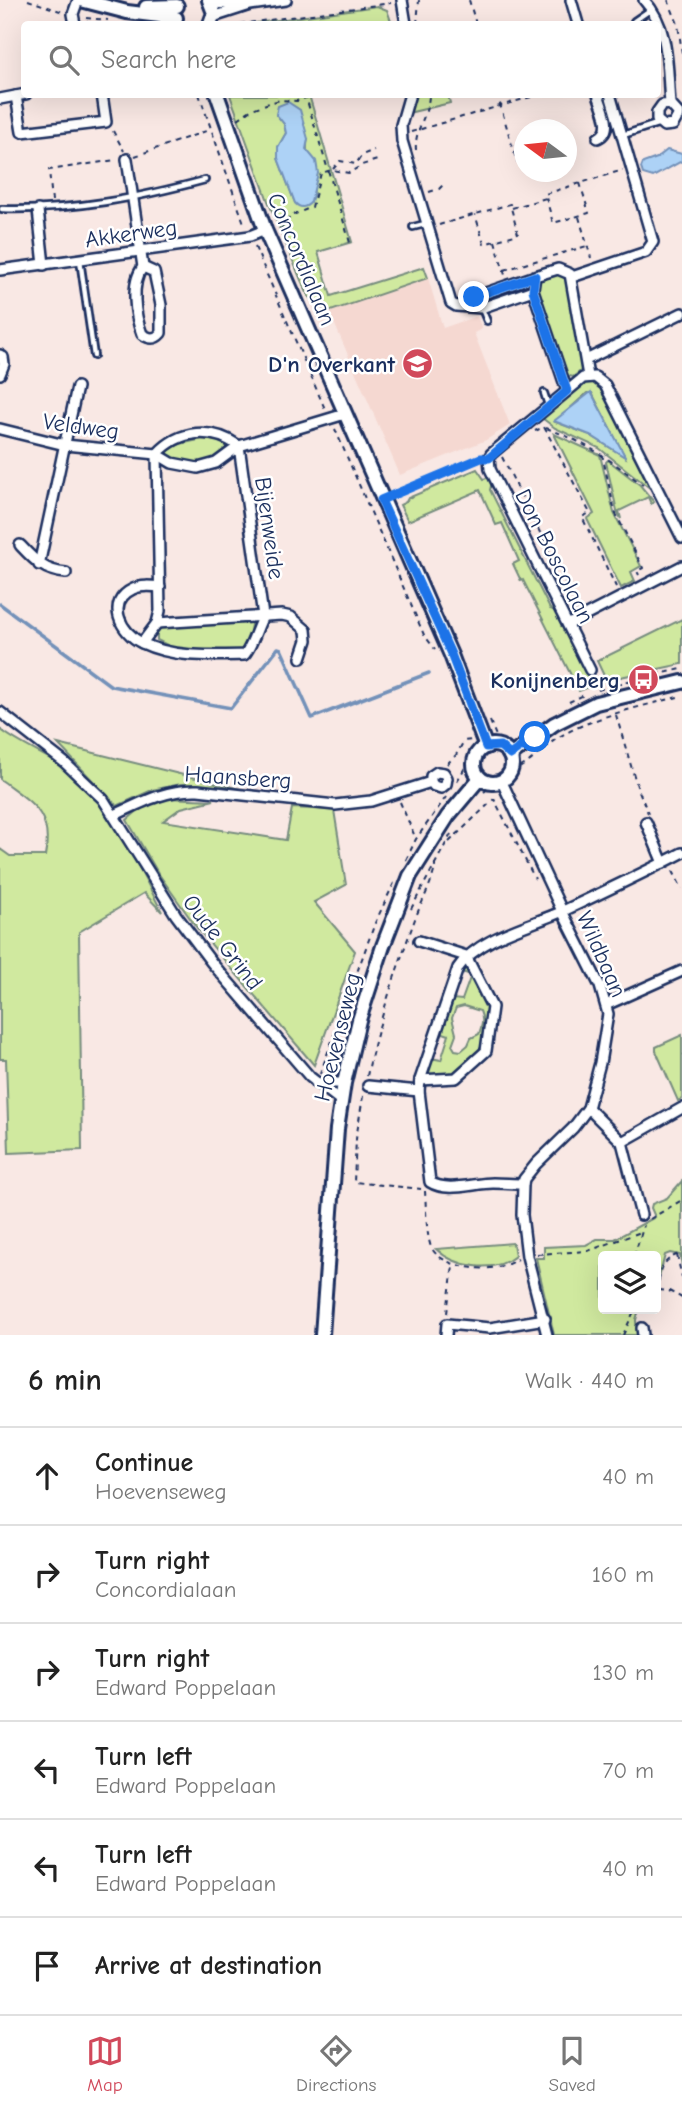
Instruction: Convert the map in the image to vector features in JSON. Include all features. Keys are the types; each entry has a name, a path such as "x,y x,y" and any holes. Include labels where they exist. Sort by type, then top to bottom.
{"main road":[{"path":"79,0 113,8 178,12"},
{"path":"211,2 212,21"},
{"name":"Concordialaan","path":"219,98 345,414 375,503 451,654 486,747"},
{"path":"510,755 554,724 596,703 682,682"},
{"path":"500,746 510,755 511,771 502,782 490,783 480,778 475,761 481,750 500,746"},
{"name":"Hoevenseweg","path":"321,1335 331,1186 341,1101 373,975 410,876 448,816 480,778"}],"street":[{"path":"75,21 79,0"},
{"path":"211,2 250,5 286,0"},
{"path":"571,0 577,21"},
{"path":"644,0 660,21"},
{"path":"399,1 405,21"},
{"path":"212,21 250,5"},
{"path":"661,26 670,104 679,114 676,122 668,126 660,123 657,112 662,105 670,104"},
{"path":"0,99 21,95"},
{"path":"21,98 22,132 106,122 103,98"},
{"path":"409,98 401,135 450,301 481,308 533,290"},
{"path":"598,138 606,134 607,128 599,98"},
{"path":"572,277 646,252 652,246 653,238 611,98"},
{"path":"127,159 143,267 136,278 137,309 142,334 153,338 161,333 161,304 154,272 143,267"},
{"path":"38,211 44,265"},
{"name":"Akkerweg","path":"0,270 270,231"},
{"path":"460,305 474,297 561,269 572,277 588,376"},
{"path":"535,276 533,290 567,391"},
{"path":"586,360 682,313"},
{"path":"0,355 4,364 0,374"},
{"path":"489,458 588,376"},
{"path":"588,376 601,380 605,385 682,538"},
{"path":"38,565 77,387"},
{"name":"Veldweg","path":"0,429 65,445 157,454 180,466 198,468 216,463 239,446 330,421 345,414"},
{"path":"142,643 157,623 160,611 157,454 170,442 194,433 222,436 239,446"},
{"name":"Bijenweide","path":"160,587 145,586 133,589 123,596 118,607 118,619 123,630 142,643 159,649 197,656 244,655 250,650 254,633 263,615 239,446"},
{"name":"Don Boscolaan","path":"489,458 490,469 590,670"},
{"path":"20,545 38,565 51,572 66,573"},
{"path":"569,624 682,566"},
{"path":"157,623 282,615 302,625 306,630 307,640 301,658"},
{"path":"0,712 84,779 115,815"},
{"path":"439,772 446,776 444,786 436,788 431,782 433,774 439,772"},
{"name":"Haansberg","path":"115,815 159,795 187,790 335,805 372,801 431,782"},
{"name":"Wildbaan","path":"502,782 600,986 608,1013 600,1063 588,1108 573,1128 524,1178 523,1184"},
{"name":"Oude Grind","path":"115,815 160,891 194,939 316,1083 341,1101"},
{"path":"646,822 666,861"},
{"path":"547,1335 527,1256 522,1215 523,1184 492,1182 447,1187 430,1182 420,1080 458,968 466,956 486,943 562,911 682,853"},
{"path":"419,942 466,956 492,1007 486,1051 456,1078 420,1080"},
{"path":"606,1005 682,971"},
{"path":"316,1083 344,1083"},
{"path":"366,1084 419,1091"},
{"path":"588,1108 622,1142 641,1215"},
{"path":"622,1142 682,1108"},
{"path":"446,1335 447,1324 491,1328 545,1319"}],"lane":[{"path":"635,21 652,8"},
{"path":"639,123 641,130"},
{"path":"622,136 660,123"},
{"path":"2,209 52,210 134,199 205,180"},
{"path":"413,228 427,226"},
{"path":"80,260 93,356"},
{"path":"481,308 487,321"},
{"path":"544,393 549,406"}],"path":[{"path":"417,21 419,0"},
{"path":"468,0 475,21"},
{"path":"668,0 678,24 682,53"},
{"path":"261,21 399,1"},
{"name":"Concordialaan","path":"200,98 250,236 330,421 375,503 371,513 424,635 440,655"},
{"path":"234,121 252,109 295,98"},
{"path":"307,98 351,246"},
{"path":"416,150 418,130 427,110 428,98"},
{"path":"498,98 514,152"},
{"path":"401,135 527,98"},
{"path":"106,122 120,141 127,159"},
{"path":"52,210 49,170 127,159 210,130"},
{"path":"270,231 284,226 291,216 312,207 320,174 330,171 349,173 362,155 374,150"},
{"path":"330,171 340,161 356,165 377,160"},
{"path":"580,183 589,213 553,223 545,194 580,183 632,168"},
{"path":"428,192 439,189 445,183"},
{"path":"511,208 546,198"},
{"path":"427,226 510,204 518,234 484,244 475,214"},
{"path":"579,216 594,270"},
{"path":"495,241 508,286"},
{"path":"503,270 587,246"},
{"path":"621,597 582,517 590,513 544,427 576,439 602,454 643,485"},
{"name":"Don Boscolaan","path":"498,448 583,617"},
{"path":"602,454 615,512 643,568 637,571 645,585"},
{"path":"375,503 481,458 489,458"},
{"path":"511,771 519,769 557,738 596,719 682,696"},
{"path":"615,713 637,786 650,817 646,822"},
{"path":"439,772 456,755 464,741 473,739"},
{"path":"396,793 416,839"},
{"path":"448,843 494,799 537,882"},
{"path":"410,911 441,853"},
{"path":"666,861 682,889"},
{"path":"435,863 436,868 423,897 375,1038 356,1139 354,1182 424,1189 431,1247 453,1264 496,1268 540,1253 588,1251 641,1232"},
{"name":"Hoevenseweg","path":"316,1083 374,923 395,880"},
{"path":"635,1251 646,1222 682,1200"},
{"path":"661,1267 682,1253"},
{"path":"677,1254 682,1278"},
{"path":"447,1324 453,1264"},
{"path":"661,1291 682,1298"},
{"path":"623,1335 633,1314"}],"shaded area":[{"name":"D'n Overkant","path":"428,278 443,328 477,316 482,329 474,333 510,425 486,440 400,475 329,311"}],"green space":[{"path":"377,6 387,10 391,21 270,21"},
{"path":"231,98 310,98 352,242 318,252 331,296 424,267 428,278 328,312 309,297 268,201","holes":["276,114 308,139 313,196 295,203 278,158 278,147 286,133 284,124"]},
{"path":"413,98 449,98 450,103 408,113"},
{"path":"560,274 568,281 583,369 573,377 566,375 537,291 539,281"},
{"path":"593,382 600,386 651,489 599,448 555,428 542,418 586,383","holes":["587,393 592,393 625,457 590,435 555,422"]},
{"path":"554,434 600,455 614,513 641,566 631,572 635,581 621,588 587,519 594,514"},
{"path":"203,439 224,442 227,449 211,460 195,463 160,455 180,444"},
{"path":"608,460 640,485 654,502 651,504 648,497 619,511 621,519 606,462"},
{"path":"477,469 484,479 489,477 492,482 490,490 550,609 557,611 594,685 579,691 513,564 519,561 502,523 496,525 480,490 408,521 400,505 408,498"},
{"path":"252,619 248,642 241,654 179,651 157,640 160,627"},
{"path":"682,619 682,664 606,680 597,661"},
{"path":"0,729 62,765 98,799 134,857 162,912 144,893 79,932 82,1150 9,1153 6,1059 0,1059 0,849 10,856 45,856 47,841 43,818 37,810 0,779"},
{"path":"58,744 240,789 181,784 152,790 117,806"},
{"path":"166,798 214,800 181,808 163,821 286,840 292,808 334,810 346,885 314,902 355,951 314,1065 197,928 158,873 127,820 142,807"},
{"path":"469,962 490,1007 482,1051 452,1077 425,1078 431,1058 441,1060 449,1035 440,1032 452,999 462,1000 471,975 462,972","holes":["464,1006 480,1011 482,1022 479,1034 471,1038 461,1051 455,1050 452,1045 456,1034 452,1018 456,1008"]},
{"path":"682,1035 682,1099 678,1101 656,1047"},
{"path":"682,1181 682,1265 680,1255 670,1253 665,1255 661,1270 661,1251 598,1251 598,1314 638,1314 637,1335 554,1335 536,1258 544,1258 544,1247 586,1245 597,1239 615,1239 655,1217 652,1204 667,1198"},
{"path":"513,1243 515,1256 506,1262 486,1266 464,1264 436,1249"}],"water":[{"path":"288,102 300,110 308,139 306,149 316,161 318,173 311,202 303,207 295,203 278,158 278,147 286,133 284,124 276,114 278,106"},
{"path":"667,150 682,154 682,161 653,177 643,174 643,163 657,158"},
{"path":"591,392 625,457 590,435 554,421"}],"waterway":[{"path":"0,604 111,686 231,708 278,648 281,649 312,718 429,673"}],"place":[{"name":"D'n Overkant","path":"418,364"},
{"name":"Konijnenberg","path":"643,680"}],"route":[{"path":"474,297 535,276 533,290 567,391 489,458 481,458 381,500 451,654 486,747 500,746 510,755 535,737"}]}
